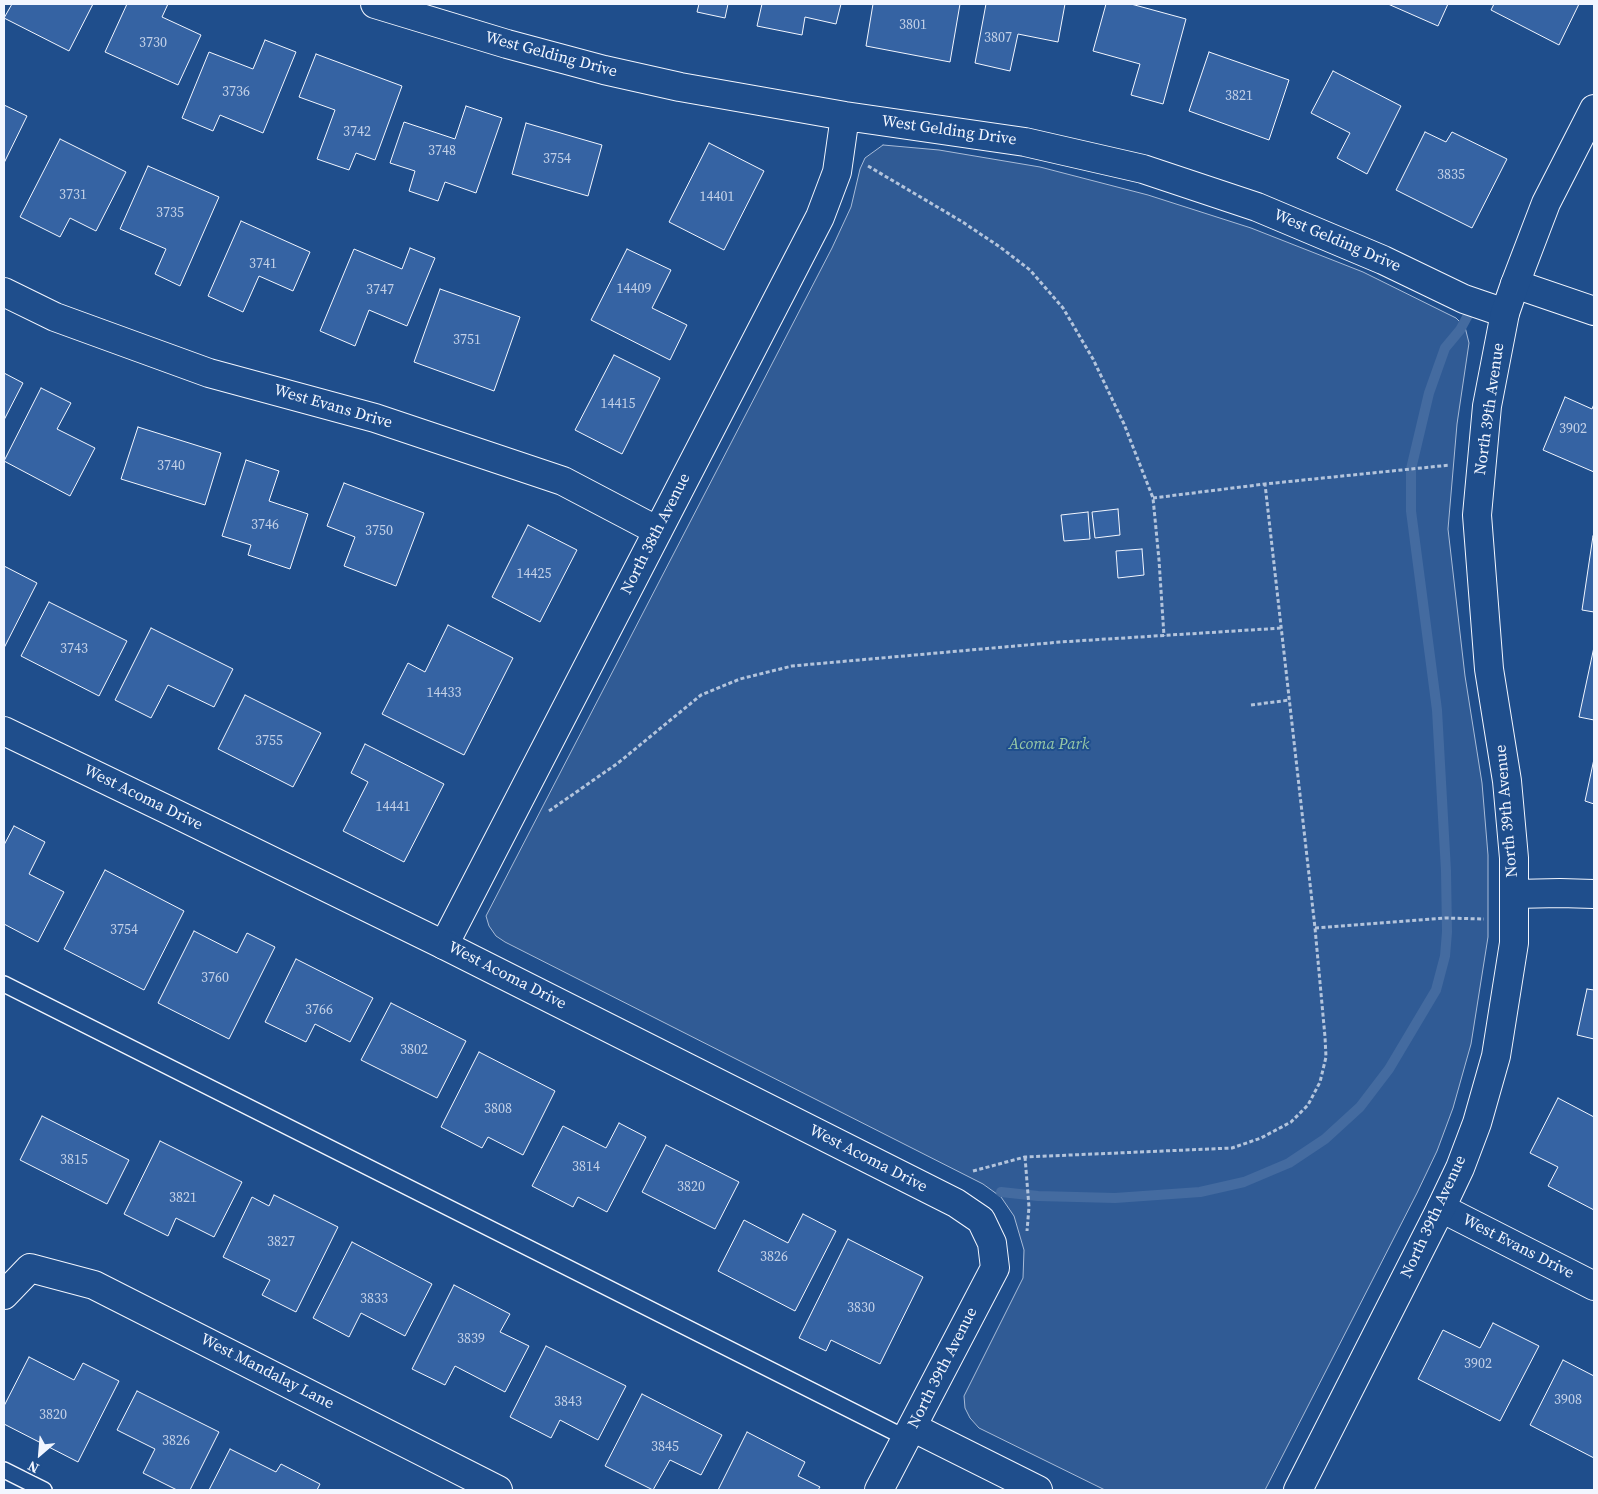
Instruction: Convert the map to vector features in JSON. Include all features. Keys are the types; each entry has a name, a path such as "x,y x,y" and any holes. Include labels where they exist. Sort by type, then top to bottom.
{"street":[{"name":"West Gelding Drive","path":"375,4 507,44 604,70 680,87 845,116 1024,142 1143,169 1257,207 1384,260 1464,299 1505,313"},
{"name":"North 39th Avenue","path":"1298,1490 1460,1168 1477,1123 1496,1056 1514,943 1514,858 1507,781 1489,669 1478,515 1487,406 1505,313 1515,284 1546,203 1594,109"},
{"name":"North 38th Avenue","path":"444,945 820,217 837,172 845,116"},
{"path":"1515,284 1594,311"},
{"name":"West Evans Drive","path":"4,292 55,317 209,373 375,418 563,481 658,531"},
{"name":"West Acoma Drive","path":"4,731 444,945 956,1203 981,1220 992,1243"},
{"path":"1514,894 1560,892 1594,894"},
{"name":"West Evans Drive","path":"1441,1208 1594,1286"},
{"name":"North 39th Avenue","path":"879,1490 995,1268 992,1243"},
{"name":"West Mandalay Lane","path":"4,1295 30,1268 94,1285 498,1490"},
{"path":"909,1433 1038,1490"}],"lane":[{"path":"4,984 909,1433"},
{"path":"4,1470 44,1490"}],"path":[{"path":"867,166 961,221 1030,270 1063,308 1093,359 1124,424 1153,498 1160,560 1164,636"},
{"path":"1153,498 1411,468 1482,463"},
{"path":"972,1171 1025,1157 1232,1148 1261,1138 1291,1122 1308,1105 1320,1082 1326,1058 1315,928 1265,484"},
{"path":"543,814 552,810 618,763 701,696 740,679 792,666 1060,642 1282,628"},
{"path":"1251,705 1290,700"},
{"path":"1315,928 1446,918 1484,919"},
{"path":"1025,1157 1029,1207 1027,1231"}],"green space":[{"name":"Acoma Park","path":"883,145 939,150 1040,167 1148,195 1251,228 1363,272 1456,318 1465,327 1469,343 1457,424 1448,529 1465,676 1482,783 1488,855 1488,937 1471,1044 1453,1108 1437,1151 1265,1490 1105,1490 979,1428 970,1418 965,1408 964,1396 1023,1278 1024,1250 1014,1216 1001,1197 983,1184 505,942 496,936 489,926 486,916 832,248 851,207 860,169 865,158"}],"building":[{"path":"12,4 93,4 69,51 4,18"},
{"path":"127,4 168,4 162,17 201,35 178,85 105,52"},
{"path":"699,4 728,4 725,18 697,12"},
{"path":"762,4 841,4 836,24 805,17 802,35 757,26"},
{"path":"873,4 960,4 950,62 866,46"},
{"path":"986,4 1065,4 1058,42 1018,34 1010,71 975,63"},
{"path":"1106,4 1131,4 1186,19 1163,104 1131,95 1140,64 1093,51"},
{"path":"1388,4 1448,4 1438,26"},
{"path":"1494,4 1579,4 1559,45 1491,10"},
{"path":"265,40 296,52 263,133 220,115 213,131 182,118 209,52 253,69"},
{"path":"1209,52 1289,80 1269,140 1189,111"},
{"path":"316,54 402,86 375,160 356,153 349,170 317,159 335,110 299,97"},
{"path":"1333,71 1401,106 1367,174 1337,158 1350,133 1311,113"},
{"path":"4,105 27,116 4,163"},
{"path":"466,106 502,118 476,193 445,182 438,201 409,191 415,171 390,163 404,122 455,139"},
{"path":"526,123 602,145 588,196 512,174"},
{"path":"1425,132 1446,142 1452,132 1507,159 1472,228 1396,190"},
{"path":"60,139 126,172 96,231 70,218 60,237 20,217"},
{"path":"709,143 764,171 724,250 669,222"},
{"path":"148,166 219,197 180,286 155,274 166,249 120,229"},
{"path":"241,221 310,252 293,291 259,276 243,312 208,296"},
{"path":"410,248 435,258 407,326 369,310 355,346 320,331 354,249 402,269"},
{"path":"627,249 671,270 652,308 687,325 670,360 591,320"},
{"path":"440,289 520,317 494,391 414,362"},
{"path":"614,355 660,378 622,454 575,430"},
{"path":"4,373 23,383 4,420"},
{"path":"41,388 71,403 57,429 95,448 70,496 4,461"},
{"path":"1565,397 1592,409 1594,404 1594,472 1543,450"},
{"path":"138,427 221,453 205,505 121,479"},
{"path":"246,460 279,471 269,501 308,514 290,569 248,555 251,545 222,536"},
{"path":"344,483 424,513 396,586 344,566 355,537 327,526"},
{"path":"1118,509 1120,535 1095,538 1092,512"},
{"path":"1088,512 1090,539 1064,541 1061,515"},
{"path":"528,525 577,550 540,622 492,597"},
{"path":"1594,536 1594,612 1582,610"},
{"path":"1142,549 1144,575 1118,578 1116,551"},
{"path":"4,566 37,583 4,648"},
{"path":"49,602 127,641 99,696 21,656"},
{"path":"448,625 513,658 464,755 382,714 408,663 425,672"},
{"path":"151,628 233,669 214,707 168,685 151,718 115,700"},
{"path":"1594,647 1594,720 1579,717"},
{"path":"245,695 321,733 293,787 218,749"},
{"path":"365,744 444,784 404,862 343,831 368,782 351,773"},
{"path":"1594,759 1594,804 1585,801"},
{"path":"14,826 45,842 29,874 64,892 38,942 4,924 4,845"},
{"path":"105,870 184,911 144,990 64,949"},
{"path":"194,931 237,953 247,933 275,947 229,1039 158,1003"},
{"path":"296,959 373,998 350,1042 315,1024 306,1042 265,1022"},
{"path":"1587,989 1594,990 1594,1039 1577,1035"},
{"path":"391,1003 466,1041 437,1098 361,1060"},
{"path":"479,1052 555,1091 523,1155 488,1137 482,1148 441,1127"},
{"path":"1558,1098 1594,1117 1594,1210 1548,1186 1558,1167 1530,1153"},
{"path":"42,1116 129,1160 107,1204 20,1160"},
{"path":"619,1123 646,1137 607,1212 578,1197 573,1207 532,1186 563,1126 606,1148"},
{"path":"160,1141 242,1182 214,1237 176,1218 168,1236 124,1214"},
{"path":"666,1145 739,1182 715,1229 642,1192"},
{"path":"274,1195 338,1227 296,1312 262,1295 270,1280 223,1257 252,1197 269,1206"},
{"path":"803,1214 836,1231 795,1311 718,1271 744,1220 788,1243"},
{"path":"848,1239 923,1277 880,1364 831,1340 826,1351 799,1338"},
{"path":"352,1242 432,1284 405,1336 361,1313 349,1337 313,1318"},
{"path":"454,1285 510,1314 500,1332 529,1346 505,1392 455,1366 445,1385 412,1369"},
{"path":"1493,1323 1539,1346 1500,1421 1418,1379 1443,1330 1480,1348"},
{"path":"546,1346 626,1386 598,1440 560,1420 551,1438 510,1417"},
{"path":"29,1357 74,1380 83,1363 119,1381 78,1462 4,1424 4,1406"},
{"path":"1563,1360 1594,1376 1594,1458 1530,1425"},
{"path":"137,1391 219,1432 190,1490 177,1490 143,1473 155,1449 117,1430"},
{"path":"642,1394 722,1435 701,1475 670,1460 653,1490 605,1466"},
{"path":"747,1432 805,1462 798,1476 820,1487 818,1490 718,1490"},
{"path":"230,1449 276,1472 281,1464 320,1484 317,1490 209,1490"}],"waterway":[{"path":"1001,1192 1038,1196 1115,1198 1200,1192 1244,1182 1289,1163 1325,1139 1360,1107 1389,1069 1436,990 1445,956 1447,932 1446,871 1437,710 1411,511 1411,469 1429,393 1445,348 1460,330 1474,304"}]}
